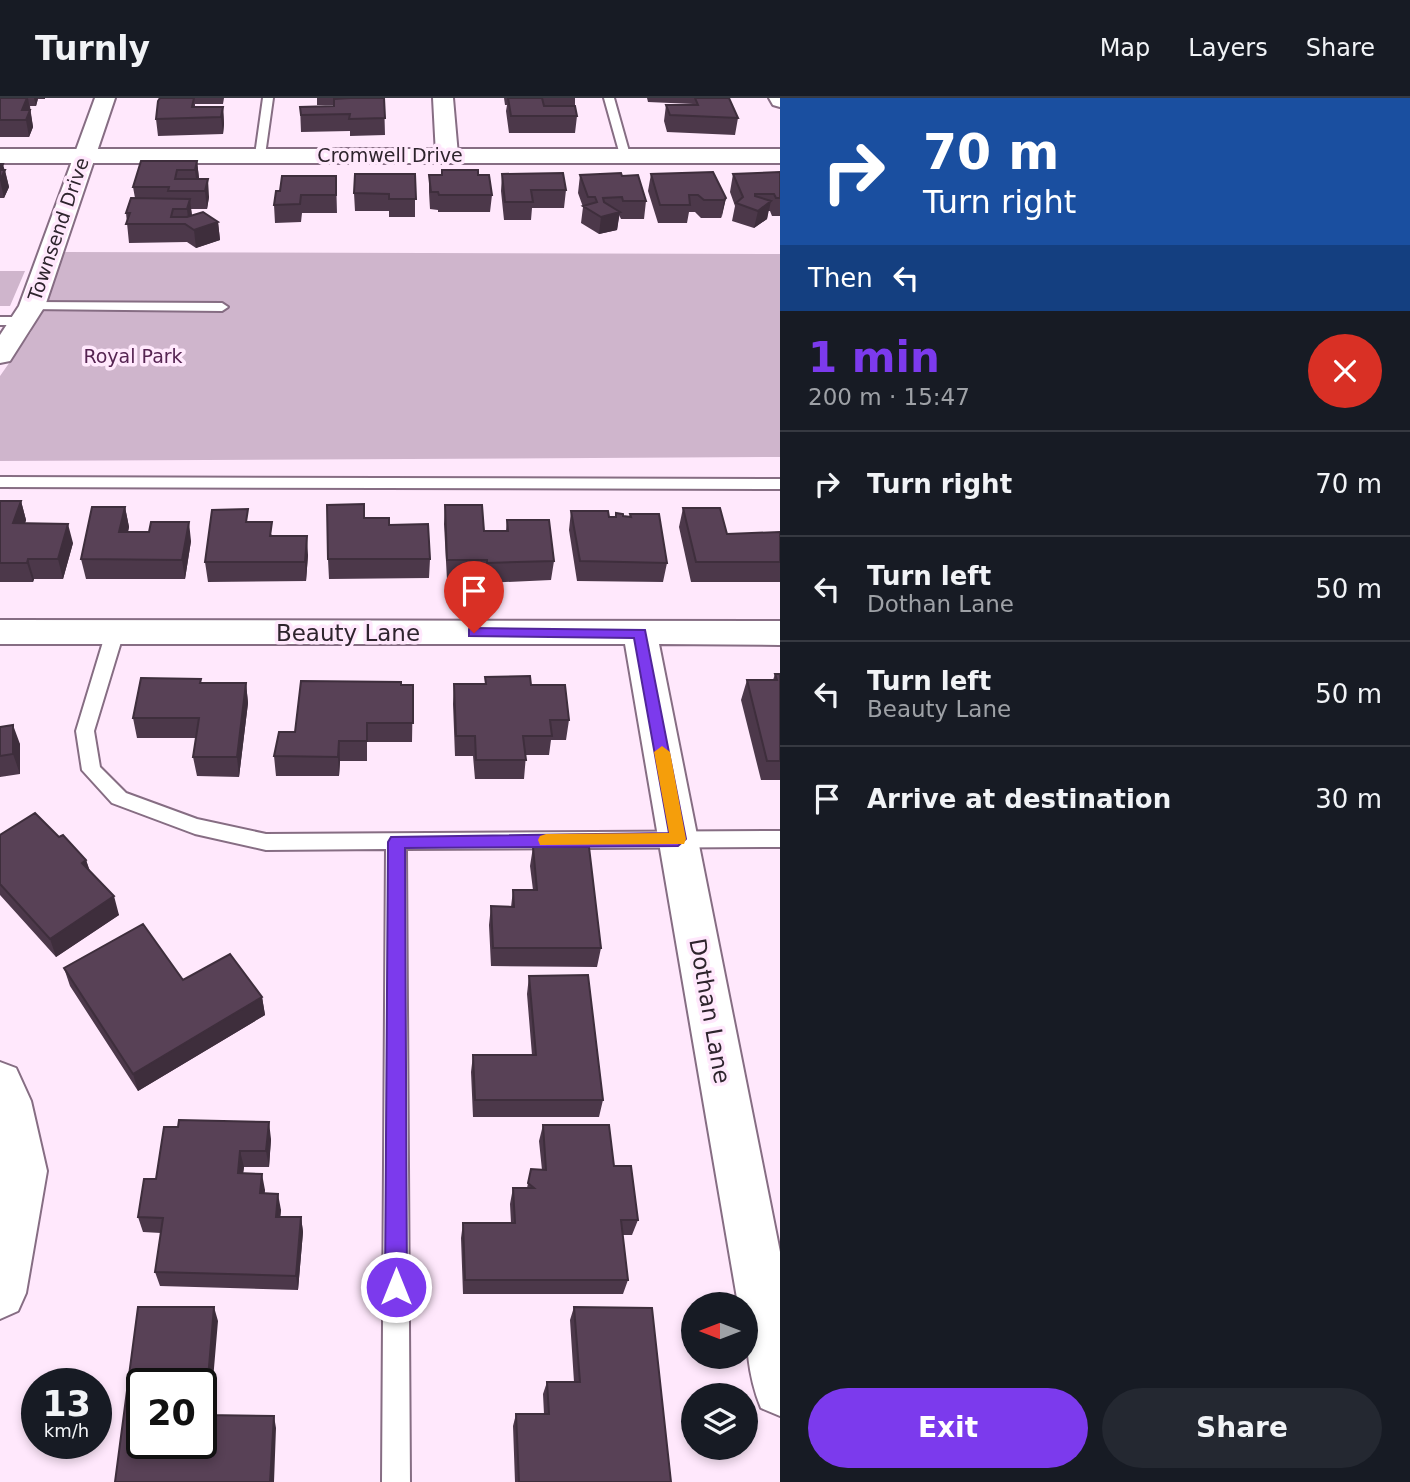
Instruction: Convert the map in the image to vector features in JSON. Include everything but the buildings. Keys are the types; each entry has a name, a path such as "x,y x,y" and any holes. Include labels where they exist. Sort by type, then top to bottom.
{"street":[{"name":"Townsend Drive","path":"0,355 85,155 105,98"},
{"path":"443,98 447,155"},
{"name":"Cromwell Drive","path":"0,156 780,156"},
{"name":"Beauty Lane","path":"0,632 780,633"},
{"name":"Dothan Lane","path":"640,633 780,1389"},
{"path":"0,1083 8,1101 23,1171 0,1293"}],"lane":[{"path":"260,155 268,98"},
{"path":"609,98 625,155"},
{"path":"18,316 222,307"},
{"path":"0,482 780,484"},
{"path":"115,632 85,731 91,770 119,798 195,826 266,842 780,839"},
{"path":"396,842 396,1482"}],"green space":[{"name":"Royal Park","path":"62,252 780,254 780,457 0,461 0,376 31,332"},
{"path":"0,271 25,271 10,306 0,306"}],"slow traffic":[{"path":"546,840 678,839 662,752"}],"route":[{"path":"396,1287 396,842 678,839 640,633 474,633"}]}
